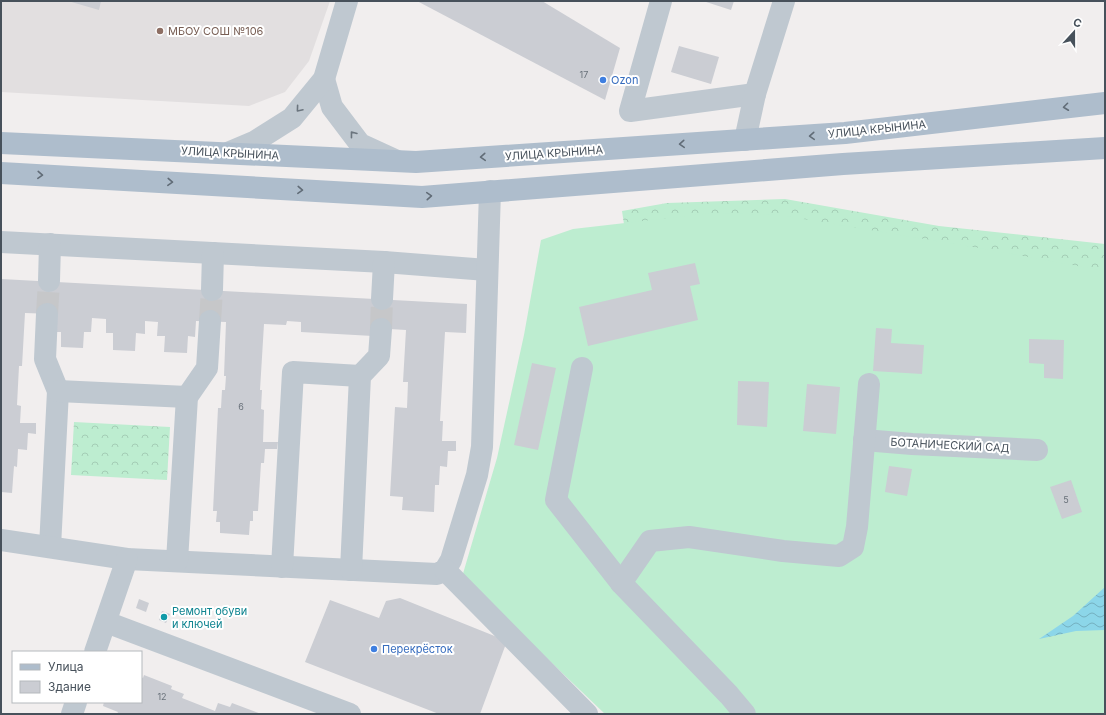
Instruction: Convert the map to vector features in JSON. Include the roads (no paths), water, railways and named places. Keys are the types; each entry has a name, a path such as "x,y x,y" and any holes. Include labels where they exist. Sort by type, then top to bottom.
{"main road":[{"name":"УЛИЦА КРЫНИНА","path":"1,143 416,162 845,133 1105,103"},
{"path":"1,173 422,197 843,164 1105,148"}],"street":[{"path":"228,153 254,142 292,118 324,79 347,1"},
{"path":"661,1 630,111 756,94"},
{"path":"745,140 756,94 784,1"},
{"path":"324,79 332,107 360,144 397,161"},
{"path":"1,540 127,559 437,574 445,570 451,560 477,475 482,447 490,191"},
{"path":"1,242 384,262 488,270"},
{"path":"48,281 50,244"},
{"path":"212,290 213,253"},
{"path":"382,299 384,262"},
{"path":"47,314 45,359 58,391 50,547"},
{"path":"177,561 187,397 207,368 210,322"},
{"path":"351,570 360,376 379,356 381,329"},
{"path":"582,368 556,500 621,583 729,695 745,714"},
{"path":"282,567 293,372 360,376"},
{"path":"621,583 650,541 689,537 783,551 839,556 852,547 857,527 869,384"},
{"path":"58,391 187,397"},
{"name":"БОТАНИЧЕСКИЙ САД","path":"864,440 912,444 1037,450"},
{"path":"95,651 127,559"},
{"path":"445,570 587,714"},
{"path":"106,622 298,705 350,714"},
{"path":"72,714 76,703"}],"water":[{"path":"1105,587 1105,630 1076,631 1039,639 1073,616"}],"tunnel":[{"path":"47,314 49,281"},
{"path":"210,321 212,290"},
{"path":"381,329 382,299"}],"place":[{"name":"МБОУ СОШ №106","path":"160,31"},
{"name":"Ozon","path":"603,80"},
{"name":"Ремонт обуви и ключей","path":"164,617"},
{"name":"Перекрёсток","path":"374,649"}]}
